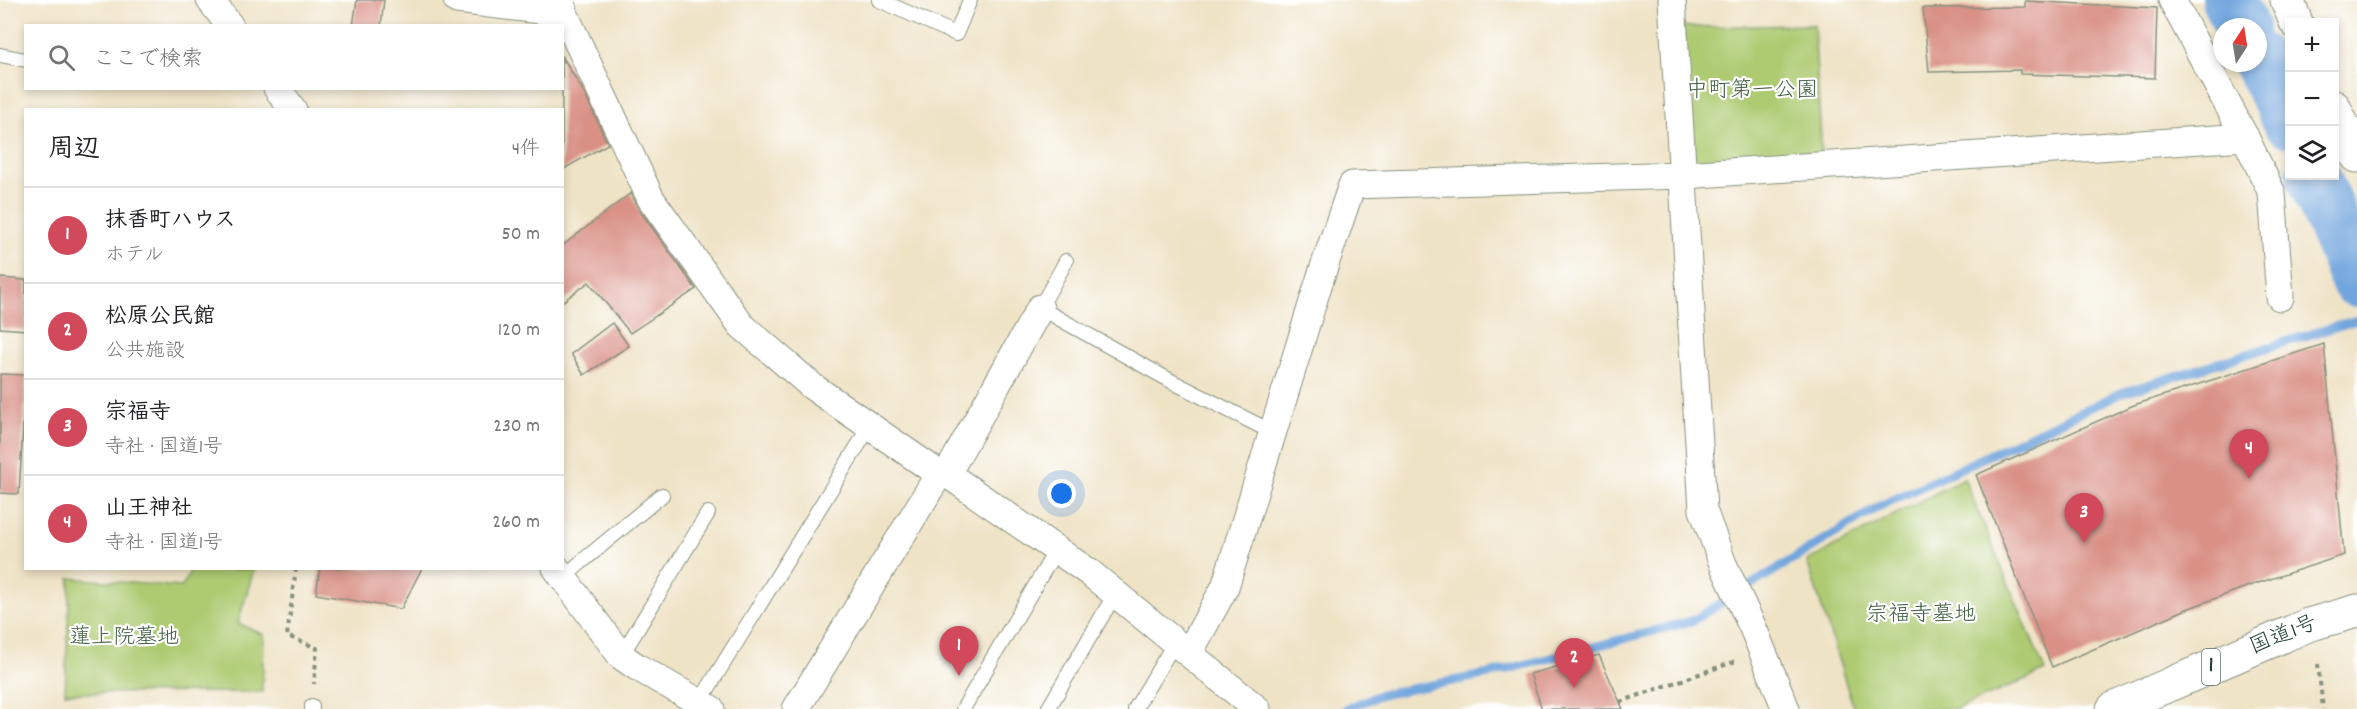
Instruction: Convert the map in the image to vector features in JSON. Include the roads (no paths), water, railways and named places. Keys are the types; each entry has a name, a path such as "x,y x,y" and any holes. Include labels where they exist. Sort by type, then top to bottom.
{"main road":[{"path":"2287,0 2294,18"},
{"path":"2339,118 2357,156"},
{"name":"国道1号","path":"2114,709 2308,624 2357,611"}],"street":[{"path":"210,0 228,24"},
{"path":"457,0 563,7 651,199 741,325 813,387 1056,550 1115,594 1257,709"},
{"path":"1672,0 1703,510 1723,564 1758,640 1786,709"},
{"path":"2172,0 2272,193 2280,297"},
{"path":"278,90 292,108"},
{"path":"1182,648 1225,587 1272,432 1352,185 1684,175 2245,137"},
{"path":"796,709 943,474 1040,308"},
{"path":"558,574 621,656 705,706"}],"lane":[{"path":"879,0 956,34 970,0"},
{"path":"0,55 24,60"},
{"path":"1066,261 1040,308 1171,381 1272,432"},
{"path":"705,706 870,426"},
{"path":"564,569 662,495"},
{"path":"621,656 708,513"},
{"path":"963,709 1056,550"},
{"path":"1048,709 1115,594"},
{"path":"1135,709 1182,648"}],"waterway":[{"path":"2228,0 2237,18"},
{"path":"2265,72 2285,111"},
{"path":"2315,180 2357,280"},
{"path":"1346,709 1380,695 1489,674 1692,621 1880,506 2121,393 2357,320"}],"place":[{"name":"山王神社","path":"2249,479"},
{"name":"宗福寺","path":"2084,543"},
{"name":"抹香町ハウス","path":"959,676"},
{"name":"松原公民館","path":"1574,688"}],"park label":[{"name":"中町第一公園","path":"1752,91"},
{"name":"宗福寺墓地","path":"1921,615"},
{"name":"蓮上院墓地","path":"124,638"}]}
